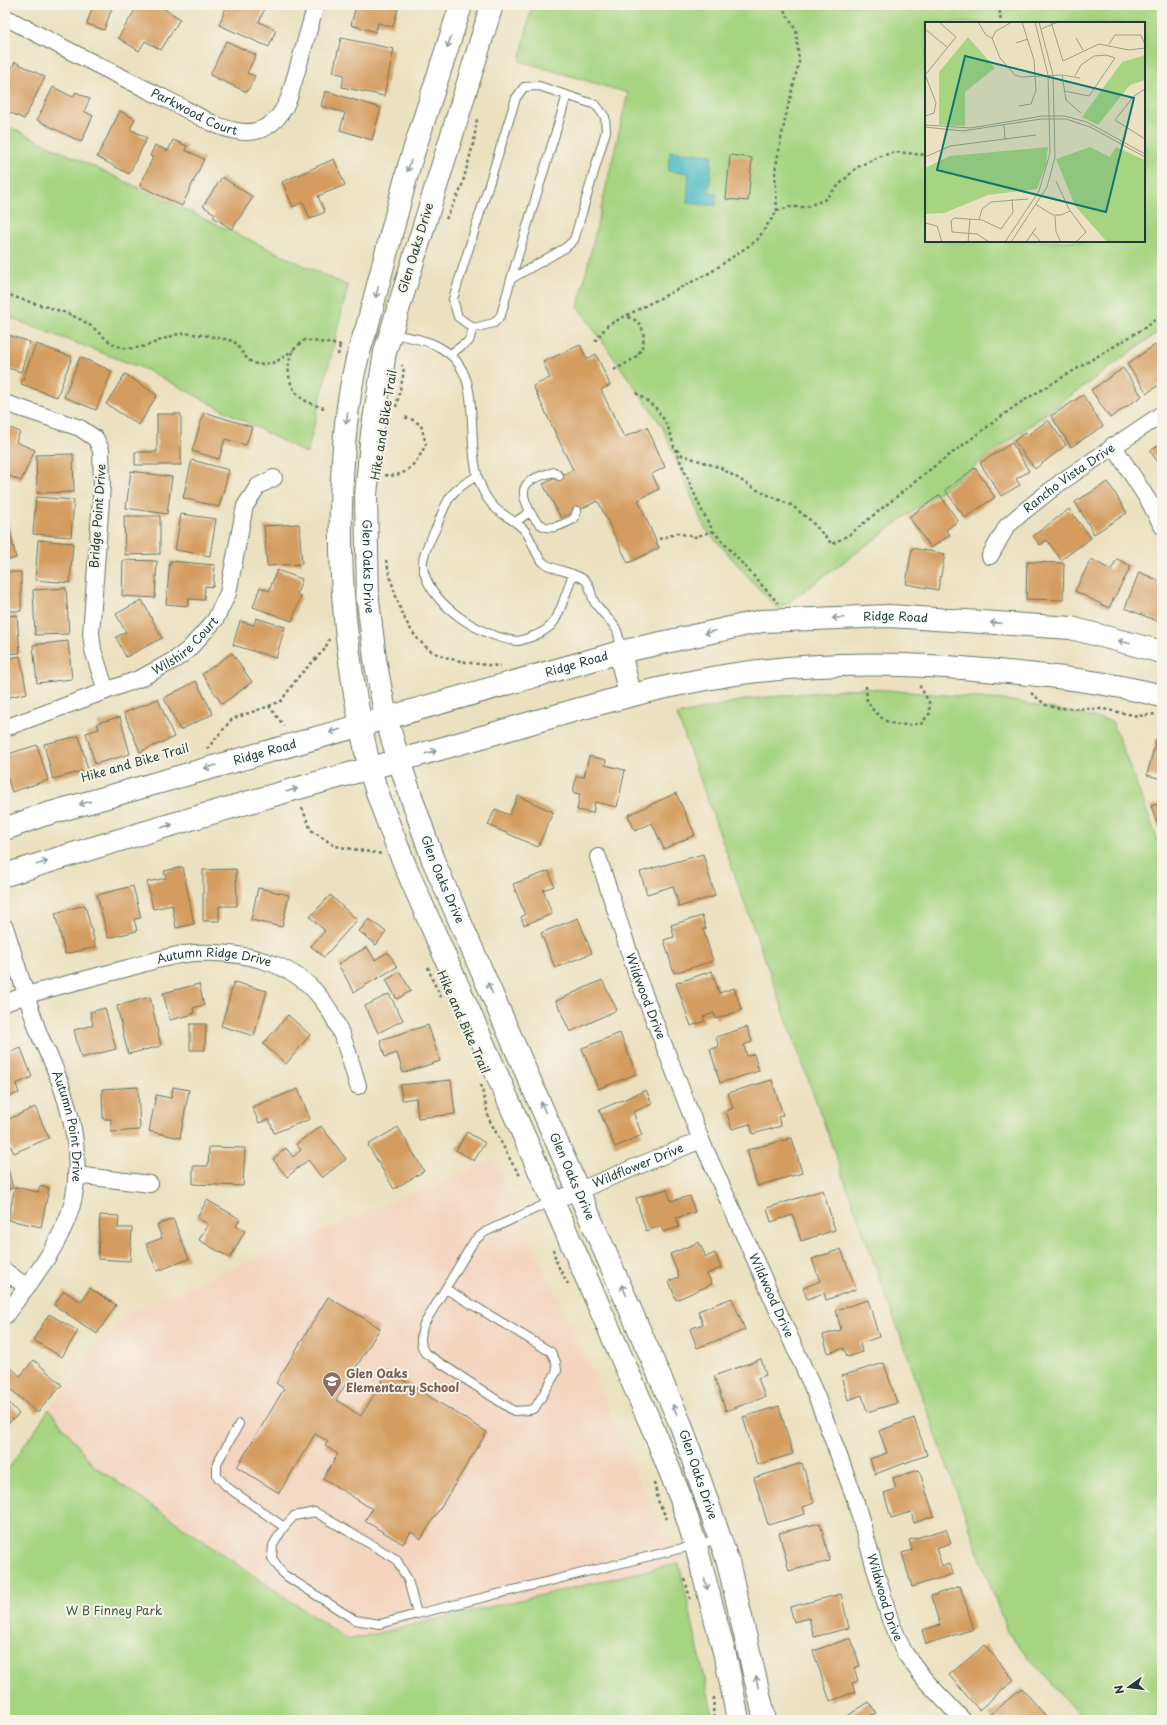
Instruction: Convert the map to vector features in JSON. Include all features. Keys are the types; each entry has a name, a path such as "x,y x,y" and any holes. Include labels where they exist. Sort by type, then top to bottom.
{"street":[{"name":"Parkwood Court","path":"5,17 77,56 212,122 245,132 264,128 275,122 283,113 289,98 316,5"},
{"name":"Glen Oaks Drive","path":"461,5 409,166 367,327 358,350 346,425 340,511 341,576 346,633 370,768 383,808 426,916 462,993 653,1429 681,1499 696,1546 727,1663 738,1720"},
{"name":"Glen Oaks Drive","path":"492,5 397,335 385,352 372,433 366,495 368,600 375,659 386,718 433,860 681,1425 720,1539 744,1626 765,1720"},
{"path":"367,327 397,335"},
{"name":"Bridge Point Drive","path":"5,403 80,428 96,440 101,450 102,486 91,633 93,650 106,691"},
{"name":"Rancho Vista Drive","path":"990,556 1007,526 1023,512 1061,482 1113,445 1162,414"},
{"path":"1113,445 1150,503 1162,526"},
{"name":"Wilshire Court","path":"5,728 141,678 176,660 188,650 206,633 215,620 228,592 245,506 258,486 274,478"},
{"name":"Ridge Road","path":"5,828 40,816 361,724 620,652 762,621 889,616 1071,628 1162,652"},
{"path":"620,652 630,695"},
{"path":"5,875 103,844 630,695 731,674 798,668 872,664 946,666 1103,682 1162,696"},
{"name":"Wildwood Drive","path":"598,856 637,976 701,1140 816,1394 854,1496 890,1620 904,1652 925,1680 963,1720"},
{"name":"Autumn Point Drive","path":"5,927 39,1033 65,1096 76,1143 76,1175 72,1205 66,1221 46,1259 5,1316"},
{"name":"Autumn Ridge Drive","path":"5,1003 26,995 165,958 194,953 217,953 261,960 278,966 291,973 304,982 320,997 337,1024 349,1052 358,1086"},
{"name":"Wildflower Drive","path":"552,1201 701,1140"},
{"path":"76,1175 150,1184"},
{"path":"5,1271 27,1287"}],"lane":[{"path":"473,328 458,317 453,299 516,98 524,87 539,86 596,105 605,116 606,131 574,240 565,248 511,279"},
{"path":"473,328 494,322 501,316 567,95"},
{"path":"450,354 469,341 473,328"},
{"path":"397,335 438,346 450,354 460,364 469,389 473,454 479,484 493,506 525,531 543,562 553,568 573,574 587,582 595,602 617,628 620,637 620,652"},
{"path":"559,476 554,472 534,477 525,486 524,494 530,512 535,521 544,528 553,528 574,519 577,511"},
{"path":"477,476 457,488 447,500 424,558 423,571 430,587 445,604 467,623 491,635 518,641 540,634 554,623 573,574"},
{"path":"515,522 530,512"},
{"path":"446,1289 551,1352 554,1356 557,1371 535,1408 530,1410 514,1410 425,1353 422,1348 421,1341 423,1326 474,1242 485,1232 552,1201"},
{"path":"239,1424 217,1463 217,1476 227,1487 284,1526"},
{"path":"417,1614 408,1580 396,1559 315,1512 294,1516 284,1526 271,1550 275,1565 283,1574 355,1620 380,1624 720,1539"}],"path":[{"path":"777,212 776,171 785,119 799,62 796,30 781,5"},
{"path":"999,5 1001,22"},
{"path":"444,224 461,189 474,141 478,112"},
{"path":"595,341 608,325 718,268 757,240 777,212 790,207 806,207 824,200 856,168 878,157 896,152 925,155"},
{"path":"5,293 30,303 72,315 88,324 110,341 124,348 136,349 182,334 214,337 234,341 248,360 258,365 276,362 305,340 340,345 358,350"},
{"path":"674,447 682,455 721,468 740,478 756,490 791,505 810,520 832,544 849,535 932,468 1018,404 1146,327 1162,314"},
{"path":"614,370 637,356 644,345 644,334 641,324 631,317 624,317"},
{"name":"Hike and Bike Trail","path":"396,410 404,372 400,358 397,335"},
{"path":"293,350 290,363 289,381 294,391 305,401 324,408"},
{"path":"636,393 655,407 663,418 701,509 713,531 780,605"},
{"path":"385,475 393,477 402,475 420,457 426,444 421,425 411,419 403,417"},
{"name":"Hike and Bike Trail","path":"384,483 385,468"},
{"path":"659,539 678,533 695,537 713,531"},
{"path":"386,558 397,600"},
{"path":"866,686 867,701 873,710 884,720 896,725 921,724 930,712 929,702 916,681 923,681"},
{"path":"1025,690 1046,705 1057,708 1103,708 1138,716 1162,715"},
{"name":"Hike and Bike Trail","path":"206,752 232,719 269,706 284,726"},
{"path":"302,808 311,830 335,846 387,855"},
{"name":"Hike and Bike Trail","path":"426,960 433,981 443,1000"},
{"name":"Hike and Bike Trail","path":"480,1082 490,1119 512,1164 523,1180"}],"shaded area":[{"name":"Glen Oaks Elementary School","path":"494,1159 600,1388 636,1474 679,1563 348,1640 94,1465 49,1409 127,1312"}],"green space":[{"path":"532,5 1162,5 1162,329 778,610 704,527 662,426 578,307 628,93 520,61"},
{"path":"5,125 348,286 307,454 147,370 5,316"},
{"path":"863,688 1014,701 1112,721 1162,851 1162,1720 1083,1720 1007,1632 677,715 748,699"},
{"name":"W B Finney Park","path":"49,1409 94,1466 348,1640 679,1563 714,1720 5,1720 5,1474"}],"water":[{"path":"670,151 712,155 709,193 717,194 716,206 687,203 689,173 668,171"}],"building":[{"path":"93,5 113,5 104,30 87,24"},
{"path":"138,5 158,5 180,19 161,50 145,41 139,51 118,38"},
{"path":"227,5 266,5 259,22 276,30 269,47 219,25"},
{"path":"356,5 399,5 393,27 378,23 376,32 351,25"},
{"path":"341,38 394,49 384,96 342,87 344,75 333,72"},
{"path":"226,41 256,55 247,73 255,76 247,92 210,75"},
{"path":"15,62 45,77 24,119 5,110 5,71 9,73"},
{"path":"53,87 73,97 76,92 90,99 84,111 93,116 81,142 37,120"},
{"path":"325,91 381,108 372,140 340,130 345,113 321,106"},
{"path":"120,111 135,119 130,129 147,138 129,174 97,157"},
{"path":"173,140 187,146 185,150 204,159 182,206 140,186 153,157 150,156 155,145 168,151"},
{"path":"730,155 752,158 748,201 726,199"},
{"path":"334,159 345,185 318,196 325,212 310,219 303,202 293,207 282,182"},
{"path":"222,177 253,197 232,229 213,217 215,214 203,206"},
{"path":"5,334 30,342 21,372 5,367"},
{"path":"1158,343 1162,349 1162,383 1147,393 1127,364"},
{"path":"36,344 72,357 57,397 21,384"},
{"path":"580,345 587,359 596,354 610,385 601,390 624,437 647,427 665,467 652,474 659,489 638,500 659,548 628,563 598,501 561,518 543,484 573,470 533,386 550,378 543,362"},
{"path":"80,357 112,371 96,410 64,397"},
{"path":"1123,368 1142,396 1110,418 1091,390"},
{"path":"125,374 157,395 139,425 106,404"},
{"path":"1083,395 1103,426 1071,447 1051,416"},
{"path":"204,412 252,427 246,445 225,439 219,459 192,451"},
{"path":"157,414 181,414 181,465 135,465 135,452 157,452"},
{"path":"1048,420 1066,445 1035,469 1014,441 1025,432 1028,435"},
{"path":"8,427 20,432 16,442 35,450 21,481 5,474 5,433"},
{"path":"1012,443 1029,471 1016,479 1020,485 1001,496 980,463"},
{"path":"1162,443 1162,468 1150,451"},
{"path":"73,454 74,492 37,493 36,455"},
{"path":"192,460 229,470 219,507 183,498"},
{"path":"975,468 995,497 965,518 945,490"},
{"path":"131,471 172,477 167,514 126,508"},
{"path":"1108,482 1127,513 1094,534 1075,502"},
{"path":"940,495 958,521 946,530 950,535 931,548 909,517"},
{"path":"36,497 74,500 71,537 33,534"},
{"path":"1069,509 1091,538 1061,560 1047,540 1040,545 1033,536"},
{"path":"181,514 216,519 210,556 175,550"},
{"path":"124,516 160,516 160,554 125,555"},
{"path":"8,522 16,558 5,561 5,523"},
{"path":"299,524 302,564 267,566 264,526"},
{"path":"38,540 73,543 70,583 35,580"},
{"path":"912,548 945,554 938,590 906,584"},
{"path":"1091,559 1111,570 1117,559 1131,566 1109,608 1075,591"},
{"path":"123,560 157,561 155,598 122,596"},
{"path":"170,561 215,565 213,587 205,586 204,600 189,599 188,606 166,604"},
{"path":"1027,562 1064,563 1063,600 1026,599"},
{"path":"277,570 302,579 297,594 301,596 292,621 253,607 260,587 269,591"},
{"path":"5,572 21,572 21,611 5,611"},
{"path":"1139,572 1162,582 1162,623 1125,608"},
{"path":"66,588 69,634 35,635 33,590"},
{"path":"142,600 162,638 126,657 116,637 126,632 116,614"},
{"path":"17,615 20,653 5,654 5,616"},
{"path":"256,618 285,627 276,658 233,645 240,621 254,625"},
{"path":"68,641 72,679 37,683 33,645"},
{"path":"232,653 252,682 222,704 202,674"},
{"path":"20,656 27,693 5,698 5,659"},
{"path":"196,681 213,714 180,730 164,698"},
{"path":"158,699 174,737 140,752 124,713"},
{"path":"120,717 130,754 95,764 86,733 99,729 97,723"},
{"path":"79,736 88,770 53,779 44,744"},
{"path":"1156,739 1162,741 1162,779 1147,775"},
{"path":"37,745 48,780 12,792 5,770 5,755"},
{"path":"589,756 606,760 605,765 625,770 617,807 595,802 593,813 577,810 580,794 573,793 576,776 584,777"},
{"path":"676,793 695,835 664,849 652,823 635,831 628,815"},
{"path":"518,796 553,812 538,847 488,825 495,809 509,815"},
{"path":"1162,803 1162,836 1151,806"},
{"path":"703,854 715,896 679,907 673,886 647,894 640,872"},
{"path":"183,867 194,924 176,928 172,905 153,909 147,882 166,878 164,871"},
{"path":"236,869 237,906 219,906 219,921 203,921 203,870"},
{"path":"549,871 554,886 543,890 552,914 524,925 521,917 525,915 513,884"},
{"path":"133,886 141,918 134,919 137,931 108,938 97,895"},
{"path":"258,888 289,895 282,927 251,920"},
{"path":"330,895 357,920 324,957 311,946 325,931 310,917"},
{"path":"85,905 96,947 65,954 55,913"},
{"path":"702,916 706,929 703,929 713,961 674,973 664,940 674,937 671,925"},
{"path":"578,918 592,953 555,968 541,933"},
{"path":"369,919 386,932 376,945 359,931"},
{"path":"367,947 375,960 388,952 397,967 354,992 338,964"},
{"path":"712,971 719,993 734,988 742,1010 716,1019 714,1013 703,1017 705,1021 691,1026 676,983"},
{"path":"400,972 411,991 397,999 386,980"},
{"path":"602,980 617,1010 570,1032 556,1001"},
{"path":"234,982 267,991 254,1036 221,1026"},
{"path":"199,984 204,1005 193,1008 194,1014 170,1020 163,993"},
{"path":"389,994 403,1020 378,1033 365,1006"},
{"path":"150,997 161,1046 128,1054 117,1006"},
{"path":"105,1008 116,1049 81,1058 74,1030 93,1025 90,1012"},
{"path":"288,1015 310,1035 286,1064 263,1044"},
{"path":"190,1024 206,1024 205,1050 190,1050"},
{"path":"428,1025 440,1061 403,1073 397,1053 385,1057 380,1040"},
{"path":"747,1027 752,1042 744,1045 747,1056 754,1054 759,1071 720,1083 710,1049 719,1047 716,1037"},
{"path":"620,1033 636,1074 598,1089 582,1048"},
{"path":"21,1048 32,1077 16,1084 19,1093 5,1098 5,1054"},
{"path":"451,1080 455,1114 418,1118 416,1098 402,1100 400,1085"},
{"path":"772,1080 783,1115 778,1117 781,1126 753,1134 750,1124 732,1129 726,1111 733,1108 728,1093"},
{"path":"138,1087 140,1130 111,1132 111,1119 103,1119 102,1089"},
{"path":"173,1087 189,1090 180,1138 149,1131 156,1095 171,1098"},
{"path":"298,1089 310,1119 274,1133 269,1119 259,1123 252,1107"},
{"path":"646,1090 652,1104 633,1112 642,1135 615,1147 599,1110"},
{"path":"35,1107 49,1138 14,1153 8,1141 5,1142 5,1121"},
{"path":"321,1126 346,1159 322,1178 308,1160 287,1177 273,1159 286,1148 293,1157 301,1150 296,1144"},
{"path":"398,1127 424,1171 394,1189 368,1145"},
{"path":"467,1132 485,1143 474,1161 456,1150"},
{"path":"792,1138 802,1173 757,1186 747,1150"},
{"path":"209,1147 245,1148 243,1186 193,1184 193,1166 208,1166"},
{"path":"8,1169 13,1188 5,1190 5,1170"},
{"path":"40,1186 49,1188 41,1227 8,1220 15,1187 38,1192"},
{"path":"667,1189 671,1201 690,1196 695,1212 676,1218 679,1227 663,1232 661,1226 646,1231 636,1198"},
{"path":"823,1190 835,1230 801,1241 793,1215 771,1222 767,1208"},
{"path":"207,1200 240,1219 236,1226 245,1231 230,1258 199,1240 208,1224 197,1218"},
{"path":"100,1215 119,1216 118,1228 132,1228 130,1261 98,1259"},
{"path":"173,1219 189,1259 157,1271 146,1244 162,1238 157,1225"},
{"path":"699,1242 706,1257 715,1253 721,1268 707,1274 712,1284 676,1300 669,1281 679,1277 670,1254"},
{"path":"841,1249 856,1289 826,1300 824,1293 807,1299 803,1288 820,1281 812,1259"},
{"path":"90,1288 116,1305 97,1334 54,1305 64,1291 81,1302"},
{"path":"328,1297 380,1328 336,1400 361,1416 388,1371 487,1432 421,1539 411,1532 403,1544 365,1521 372,1509 323,1478 338,1454 325,1446 328,1441 315,1434 279,1493 237,1467 284,1389 276,1383"},
{"path":"732,1298 745,1330 697,1348 690,1329 703,1324 698,1311"},
{"path":"868,1300 879,1337 860,1343 862,1352 847,1357 844,1348 828,1353 823,1335 841,1330 836,1310"},
{"path":"49,1314 78,1331 62,1357 33,1340"},
{"path":"761,1359 766,1375 758,1378 765,1397 726,1411 714,1376"},
{"path":"34,1360 62,1385 37,1413 5,1384 5,1373 10,1367 20,1376"},
{"path":"884,1363 897,1403 867,1412 862,1395 848,1400 841,1376"},
{"path":"5,1398 19,1414 5,1426"},
{"path":"779,1406 793,1454 757,1465 743,1417"},
{"path":"914,1418 927,1455 875,1474 870,1459 887,1453 879,1431"},
{"path":"802,1463 814,1503 803,1507 805,1514 768,1525 754,1478"},
{"path":"919,1470 934,1516 914,1523 911,1512 891,1518 884,1493 896,1489 893,1478"},
{"path":"820,1523 830,1561 789,1571 779,1533"},
{"path":"946,1529 951,1543 936,1548 942,1566 950,1564 953,1574 912,1587 902,1553 912,1550 909,1540"},
{"path":"960,1586 974,1629 926,1644 922,1630 940,1625 931,1596"},
{"path":"841,1594 849,1628 814,1637 809,1618 794,1622 790,1607"},
{"path":"851,1638 860,1666 854,1668 858,1681 852,1683 855,1692 830,1701 813,1651"},
{"path":"985,1645 1014,1680 979,1710 949,1675"},
{"path":"1022,1688 1049,1720 992,1720 988,1716"},
{"path":"869,1702 876,1713 870,1716 872,1720 841,1720"}],"place":[{"name":"Glen Oaks Elementary School","path":"332,1398"}]}
